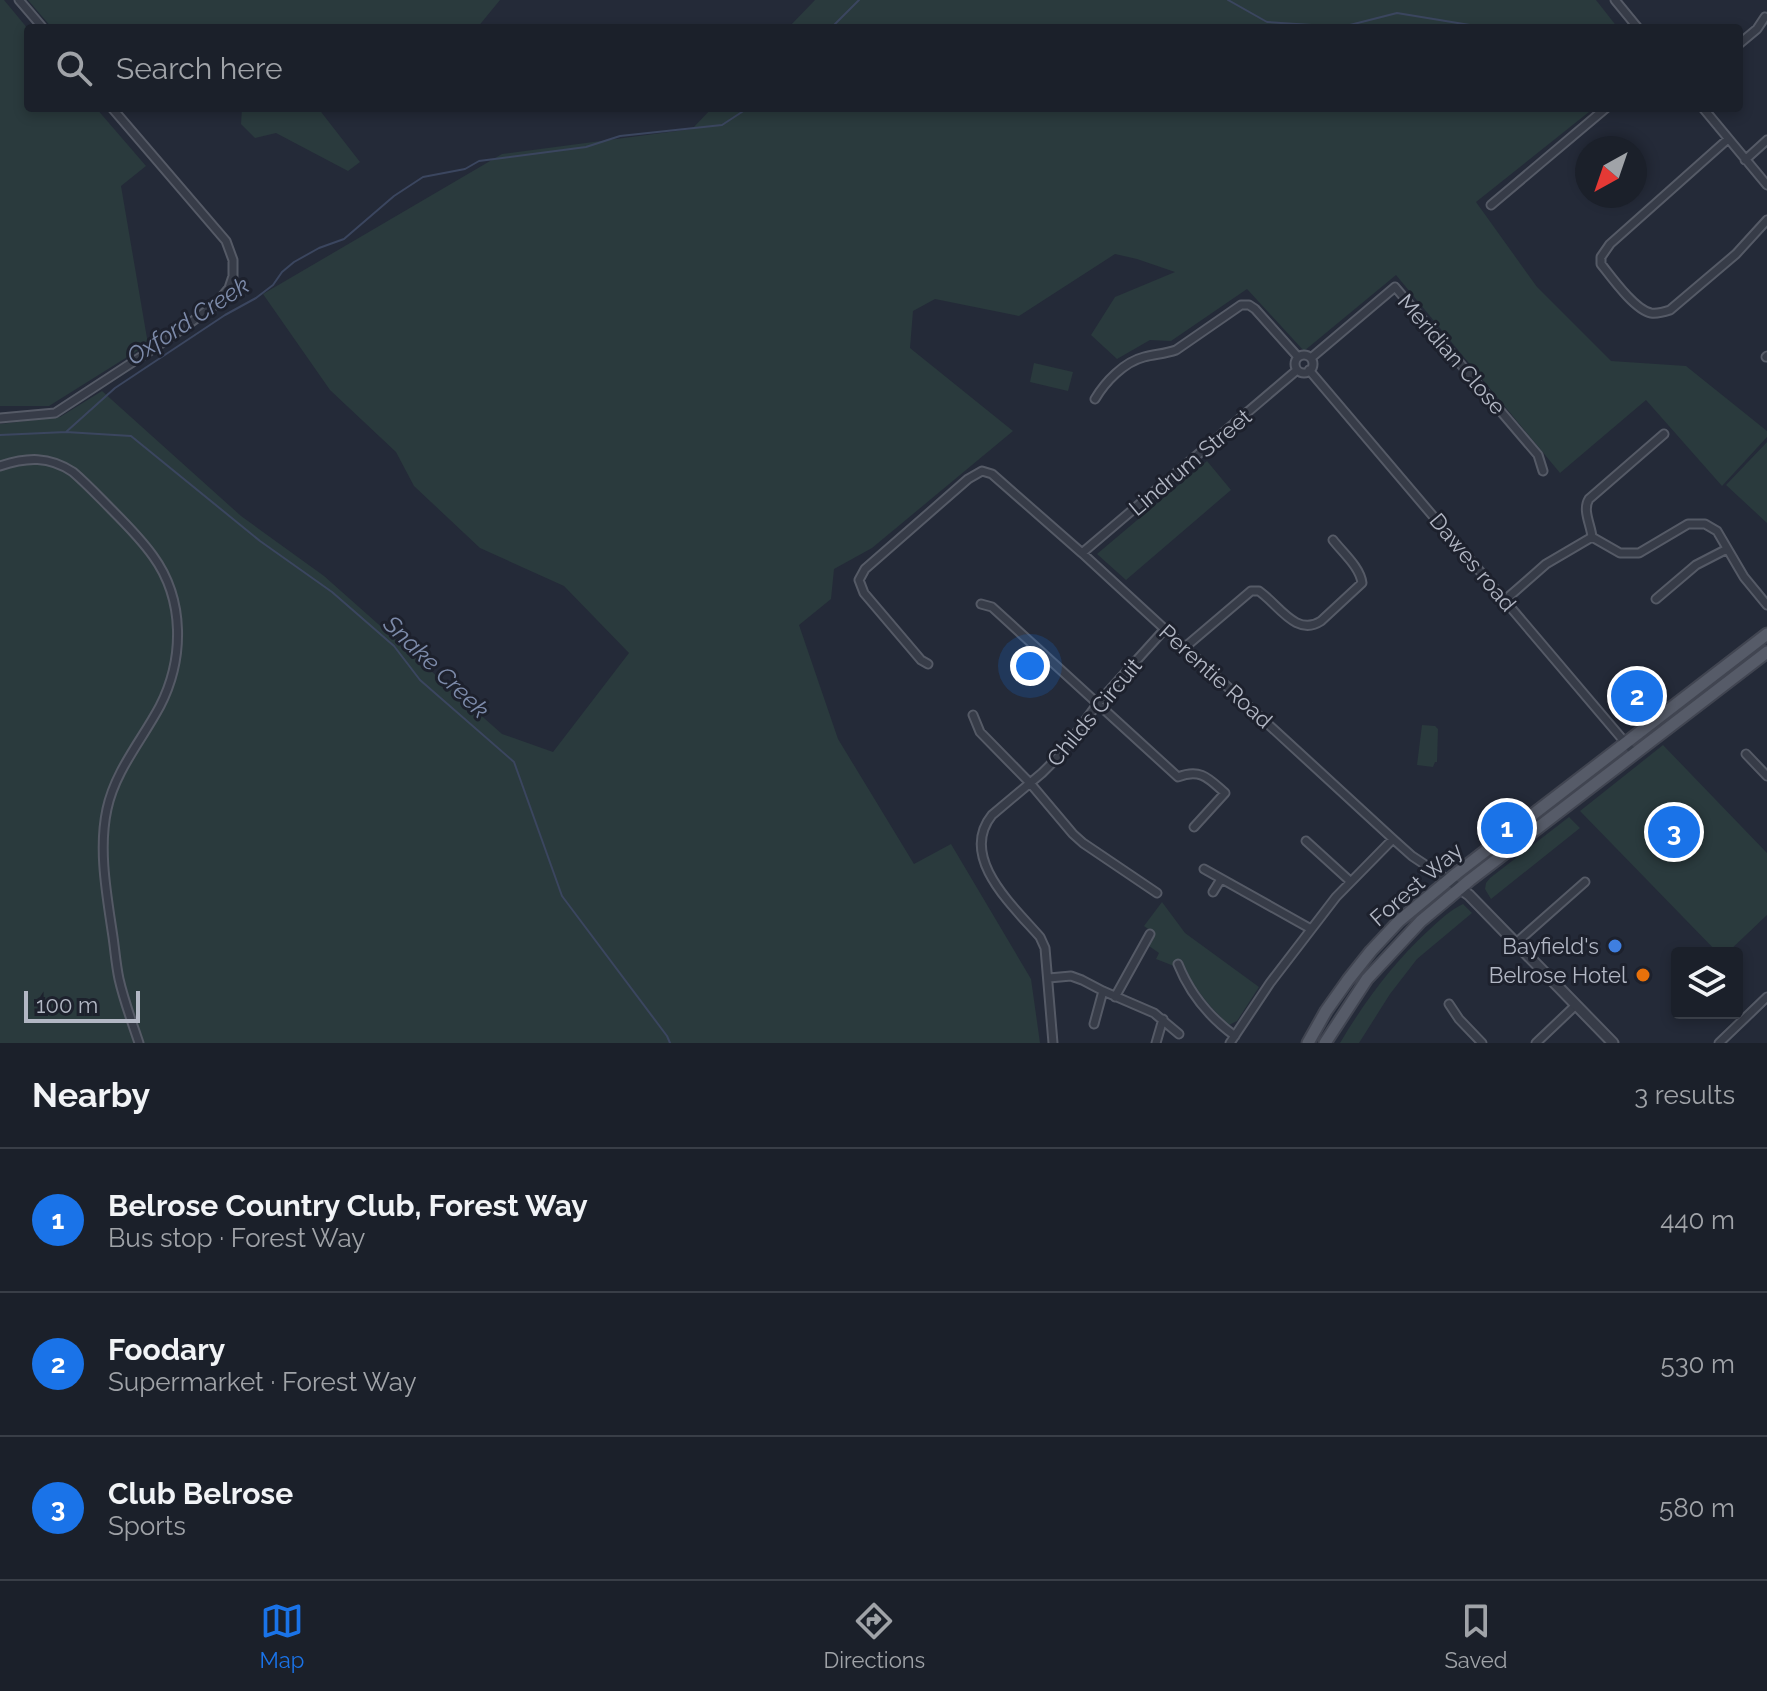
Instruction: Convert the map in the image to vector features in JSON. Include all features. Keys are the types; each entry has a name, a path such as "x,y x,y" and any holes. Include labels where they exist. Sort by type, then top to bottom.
{"main road":[{"name":"Forest Way","path":"1308,1043 1335,998 1399,921 1767,634"},
{"name":"Forest Way","path":"1325,1043 1360,987 1408,934 1461,888 1767,652"}],"street":[{"path":"19,0 40,24"},
{"path":"1621,3 1635,24"},
{"path":"1743,41 1765,17"},
{"path":"0,418 55,413 216,304 225,294 233,276 233,260 221,235 115,112"},
{"path":"1491,205 1601,112"},
{"path":"1706,112 1767,185"},
{"path":"1728,139 1610,244 1601,257 1601,264 1637,306 1650,313 1660,313 1670,310 1736,254 1767,220"},
{"path":"1745,160 1767,140"},
{"name":"Meridian Close","path":"1311,358 1395,287 1538,455 1543,471"},
{"path":"1095,399 1103,386 1129,363 1176,350 1241,305 1255,309 1298,357"},
{"path":"1304,355 1311,358 1313,363 1309,370 1297,370 1295,361 1298,357 1304,355"},
{"name":"Lindrum Street","path":"1082,553 1297,370"},
{"name":"Dawes road","path":"1309,370 1635,754"},
{"path":"1664,434 1589,499 1586,510 1592,537 1620,553 1639,553 1688,524 1698,522 1712,526 1744,577 1767,605"},
{"path":"0,466 37,459 62,465 73,472 129,527 154,557 170,586 178,645 173,673 159,708 112,791 104,828 109,912 119,979 139,1043"},
{"name":"Perentie Road","path":"928,664 921,660 864,593 859,580 865,569 961,485 978,472 986,471 1082,553 1412,856 1448,880"},
{"path":"1505,600 1546,564 1592,537"},
{"path":"1184,648 1251,591 1265,595 1304,627 1321,621 1362,583 1359,571 1333,540"},
{"path":"1656,599 1696,565 1727,549"},
{"path":"981,604 992,607 1178,777 1188,773 1205,775 1225,793 1194,827"},
{"name":"Childs Circuit","path":"1053,1043 1045,948 1040,937 989,876 982,835 992,815 1061,754 1098,703 1164,630"},
{"path":"973,715 980,732 1030,783 1073,834 1157,893"},
{"path":"1746,754 1767,776"},
{"path":"1178,964 1191,992 1233,1039 1270,983 1336,897 1393,839"},
{"path":"1306,841 1350,881"},
{"path":"1204,869 1311,929"},
{"path":"1213,892 1221,879"},
{"path":"1448,880 1461,888 1613,1043"},
{"path":"1516,943 1585,882"},
{"path":"1115,997 1150,934"},
{"path":"1049,978 1071,976 1082,980 1154,1013 1179,1034"},
{"path":"1094,1024 1103,991"},
{"path":"1719,1043 1767,997"},
{"path":"1449,1004 1482,1043"},
{"path":"1536,1043 1576,1005"},
{"path":"1156,1043 1163,1019"}],"shaded area":[{"path":"0,0 4,0 24,24 24,112 99,112 146,166 121,186 148,344 49,406 0,406"},
{"path":"28,0 500,0 480,24 49,24"},
{"path":"815,0 1596,0 1615,24 792,24"},
{"path":"242,112 321,112 360,162 348,171 276,133 255,138 241,124"},
{"path":"708,112 1589,112 1476,202 1537,287 1611,361 1686,366 1767,431 1767,437 1722,486 1646,400 1560,473 1396,275 1304,351 1247,289 1171,341 1150,340 1117,359 1091,335 1115,297 1175,272 1115,254 1019,316 935,299 913,311 910,348 1013,431 872,548 834,569 831,599 799,625 838,739 914,864 951,844 1031,979 1040,1043 0,1043 0,424 60,417 102,391 241,516 324,576 502,734 553,752 629,653 564,586 480,548 414,486 396,452 330,390 263,294 502,154 692,129"},
{"path":"1034,363 1073,372 1068,391 1030,382"},
{"path":"1767,442 1767,523 1726,485"},
{"path":"1207,461 1231,490 1126,580 1097,554"},
{"path":"1422,725 1438,729 1437,762 1433,767 1417,765"},
{"path":"1663,745 1767,853 1767,915 1733,947 1712,947 1580,811"},
{"path":"1569,817 1580,828 1491,899 1485,889 1490,878"},
{"path":"1162,902 1185,933 1259,987 1237,1021 1229,1025 1215,1011 1196,987 1182,960 1174,966 1156,959 1159,953 1149,946 1155,934 1144,926"},
{"path":"1463,904 1472,913 1417,959 1359,1043 1340,1043 1370,997 1403,956 1441,919"}],"waterway":[{"name":"Oxford Creek","path":"835,24 859,0"},
{"name":"Oxford Creek","path":"1228,0 1267,22 1297,24"},
{"name":"Oxford Creek","path":"1354,24 1397,13 1464,24"},
{"name":"Oxford Creek","path":"0,435 66,432 115,388 256,298 294,262 344,239 394,196 423,177 465,169 479,161 586,147 620,136 722,125 742,112"},
{"name":"Snake Creek","path":"66,432 131,436 260,541 332,592 394,646 420,680 514,762 562,896 670,1043"}],"place":[{"name":"Foodary","path":"1637,696"},
{"name":"Belrose Country Club, Forest Way","path":"1507,828"},
{"name":"Club Belrose","path":"1674,832"},
{"name":"Bayfield's","path":"1615,946"},
{"name":"Belrose Hotel","path":"1643,975"}]}
